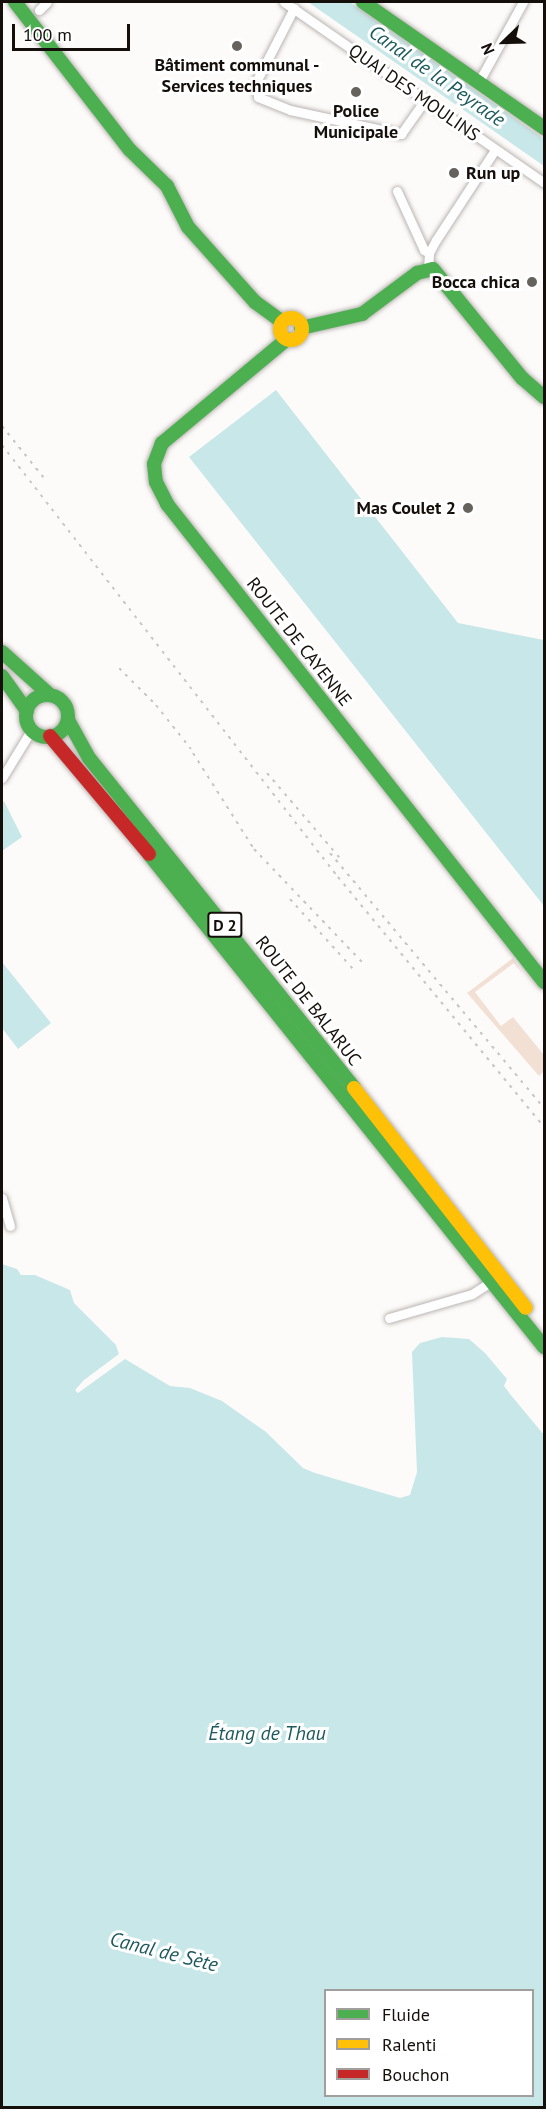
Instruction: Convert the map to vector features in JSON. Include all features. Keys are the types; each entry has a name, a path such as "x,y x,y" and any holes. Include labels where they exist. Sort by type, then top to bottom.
{"main road":[{"path":"15,2 130,150 167,186 188,227 255,302 283,322"},
{"path":"363,2 544,128"},
{"path":"375,2 544,119"},
{"path":"428,268 439,274 522,378 544,397"},
{"name":"ROUTE DE CAYENNE","path":"428,268 362,314 301,328 295,339 286,339 162,443 154,464 156,482 167,504 544,982"},
{"path":"283,322 294,319 301,328"},
{"path":"283,322 281,333 286,339"},
{"path":"2,652 50,695 66,706 68,720 59,733 50,736 32,729 27,711 2,676"},
{"path":"27,711 35,698 50,695"},
{"name":"ROUTE DE BALARUC","path":"68,720 89,758 496,1278 544,1347"},
{"name":"ROUTE DE BALARUC","path":"50,736 208,925 496,1278 544,1332"}],"street":[{"path":"39,10 47,2"},
{"name":"QUAI DES MOULINS","path":"284,2 544,183"},
{"path":"482,76 523,2"},
{"path":"294,8 256,82 258,97 290,110 401,135 425,100"},
{"path":"428,268 429,253 495,150"},
{"path":"397,191 424,250 429,253"},
{"path":"2,778 32,729"},
{"path":"2,1198 10,1226"},
{"path":"389,1318 472,1294 496,1278"}],"shaded area":[{"path":"513,958 523,974 514,963 475,992 501,1026 513,1017 544,1055 544,1071 539,1076 467,993"}],"water":[{"name":"Canal de la Peyrade","path":"308,2 351,3 544,139 544,166"},
{"path":"276,390 458,623 544,640 544,906 189,457"},
{"path":"4,801 22,837 2,851 2,803"},
{"path":"2,962 51,1023 18,1049 2,1028"},
{"name":"Étang de Thau","path":"2,1264 17,1269 21,1275 35,1275 70,1290 74,1303 116,1345 119,1354 84,1380 75,1390 78,1393 125,1359 170,1386 190,1388 222,1401 266,1432 303,1468 315,1473 400,1498 410,1495 417,1472 412,1352 420,1343 442,1337 469,1339 485,1353 507,1379 504,1386 544,1435 544,2107 2,2107"}],"railway":[{"path":"2,426 44,478"},
{"path":"2,445 338,877 544,1127"},
{"path":"119,668 156,705 191,749"},
{"path":"193,753 254,849 362,962"},
{"path":"267,773 339,857"},
{"path":"330,853 544,1108"},
{"path":"290,899 354,970"}],"traffic: fast":[{"path":"15,2 130,150 167,186 188,227 255,302 283,322"},
{"path":"363,2 544,128"},
{"path":"301,328 362,314 417,273 433,269 522,378 544,397"},
{"path":"287,339 162,443 154,464 156,482 167,504 544,982"},
{"path":"2,652 50,695"},
{"path":"2,676 27,711"},
{"path":"47,695 62,701 68,716 62,731 47,737 32,731 26,716 32,701 47,695"},
{"path":"68,720 89,758 354,1088"},
{"path":"149,854 544,1347"}],"traffic: slow":[{"path":"291,318 301,325 302,329 295,339 291,340 281,333 280,329 287,319 291,318"},
{"path":"354,1088 526,1308"}],"traffic: jam":[{"path":"50,736 149,854"}],"place":[{"name":"Bâtiment communal - Services techniques","path":"237,46"},
{"name":"Police Municipale","path":"356,92"},
{"name":"Run up","path":"454,173"},
{"name":"Bocca chica","path":"532,282"},
{"name":"Mas Coulet 2","path":"468,508"}],"water label":[{"name":"Canal de Sète","path":"164,1952"}]}
